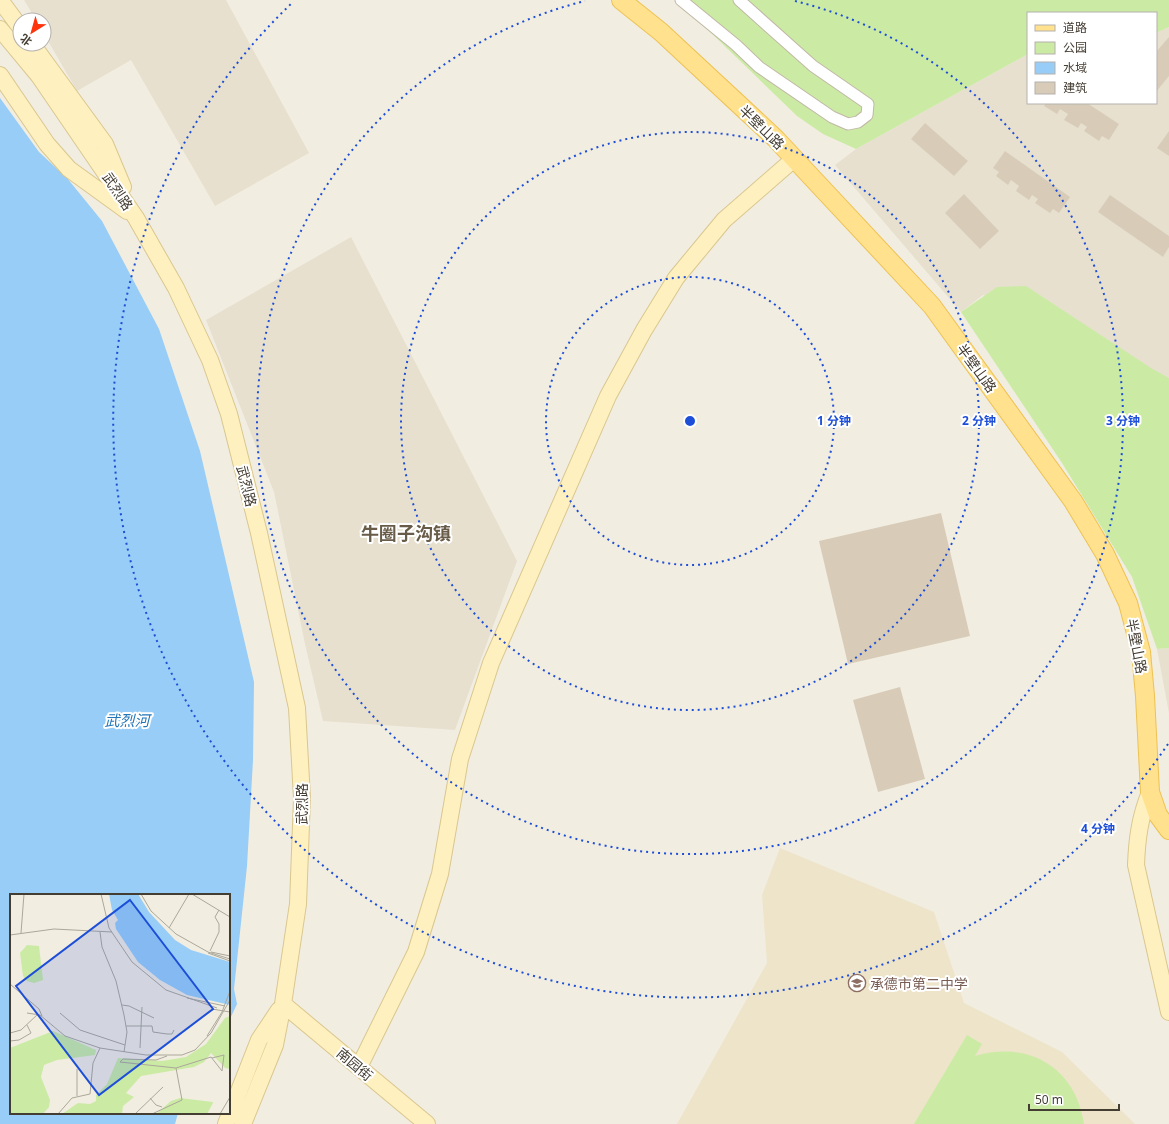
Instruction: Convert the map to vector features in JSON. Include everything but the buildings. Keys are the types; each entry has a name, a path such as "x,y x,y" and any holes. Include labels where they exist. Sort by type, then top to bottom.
{"main road":[{"path":"0,0 12,16"},
{"name":"半壁山路","path":"621,0 661,32 775,138 932,306 1074,500 1105,554 1128,603 1141,652 1150,792 1158,815 1169,829"},
{"name":"武烈路","path":"0,29 39,76 136,218 176,288 210,360 230,414 259,534 297,708 302,798 298,904 283,1004 275,1045 243,1124"},
{"path":"38,52 105,144 136,218"},
{"path":"0,75 47,144 69,169 136,218"},
{"path":"359,1067 416,952 440,874 460,759 491,663 608,396 644,330 676,278 724,220 794,159"},
{"path":"1150,792 1142,813 1137,844 1136,865 1169,1012"},
{"name":"武烈路","path":"230,1114 259,1040 283,1004"},
{"name":"南园街","path":"283,1004 428,1124"},
{"name":"武烈路","path":"226,1124 230,1114"}],"street":[{"path":"681,0 736,45 759,67 832,117 848,124 858,122 867,115 868,104 814,66 738,0"}],"shaded area":[{"path":"24,0 226,0 309,153 215,206 131,60 77,91 52,48 52,12 31,12"},
{"path":"1169,27 1169,378 983,295 961,312 835,165 856,149 1027,55 1027,104 1157,104 1157,33"},
{"path":"351,237 517,561 455,730 323,721 305,644 274,492 206,320"},
{"path":"1169,648 1169,713 1157,649"},
{"name":"承德市第二中学","path":"780,848 934,912 964,1003 1062,1052 1135,1124 677,1124 767,963 762,895"}],"green space":[{"path":"677,0 1169,0 1169,27 1157,33 1157,12 1027,12 1027,55 856,149 823,134 797,116"},
{"path":"1026,286 1151,368 1169,378 1169,648 1157,649 1132,577 1062,463 961,312 997,287"},
{"path":"967,1035 982,1044 975,1056 995,1052 1014,1052 1031,1056 1047,1063 1060,1074 1071,1088 1079,1104 1084,1124 914,1124"}],"water":[{"name":"武烈河","path":"0,98 39,152 67,178 102,221 159,329 200,451 254,682 253,760 247,866 234,989 237,1004 230,1019 230,894 10,894 10,1114 178,1114 175,1124 0,1124"}],"place":[{"name":"承德市第二中学","path":"857,983"}],"district":[{"name":"牛圈子沟镇","path":"406,533"}]}
